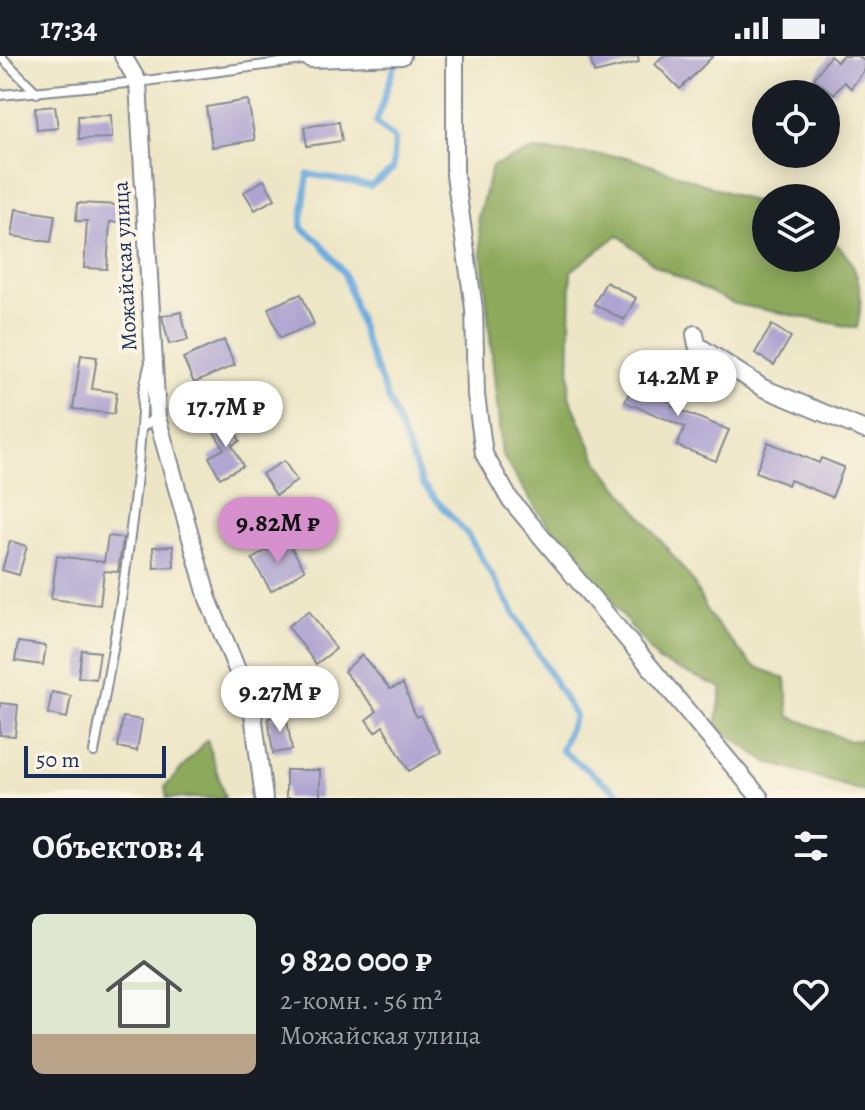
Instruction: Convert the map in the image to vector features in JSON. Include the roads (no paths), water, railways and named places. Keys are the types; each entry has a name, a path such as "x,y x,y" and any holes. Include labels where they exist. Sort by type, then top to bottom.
{"street":[{"name":"Можайская улица","path":"123,56 138,82 151,359 157,417 208,599 252,706 264,798"},
{"path":"310,59 402,56"},
{"path":"455,56 455,175 474,309 476,395 484,454 509,498 760,798"},
{"path":"695,334 697,345 763,388 865,430"}],"lane":[{"path":"0,56 37,93"},
{"path":"0,95 138,82 310,59"},
{"path":"94,752 124,603 135,518 143,393 151,359"},
{"path":"141,428 157,417"}],"waterway":[{"path":"397,58 376,123 395,140 393,169 371,186 308,174 301,227 320,242 344,273 367,346 423,485 468,535 575,716 561,750 625,798"}]}
